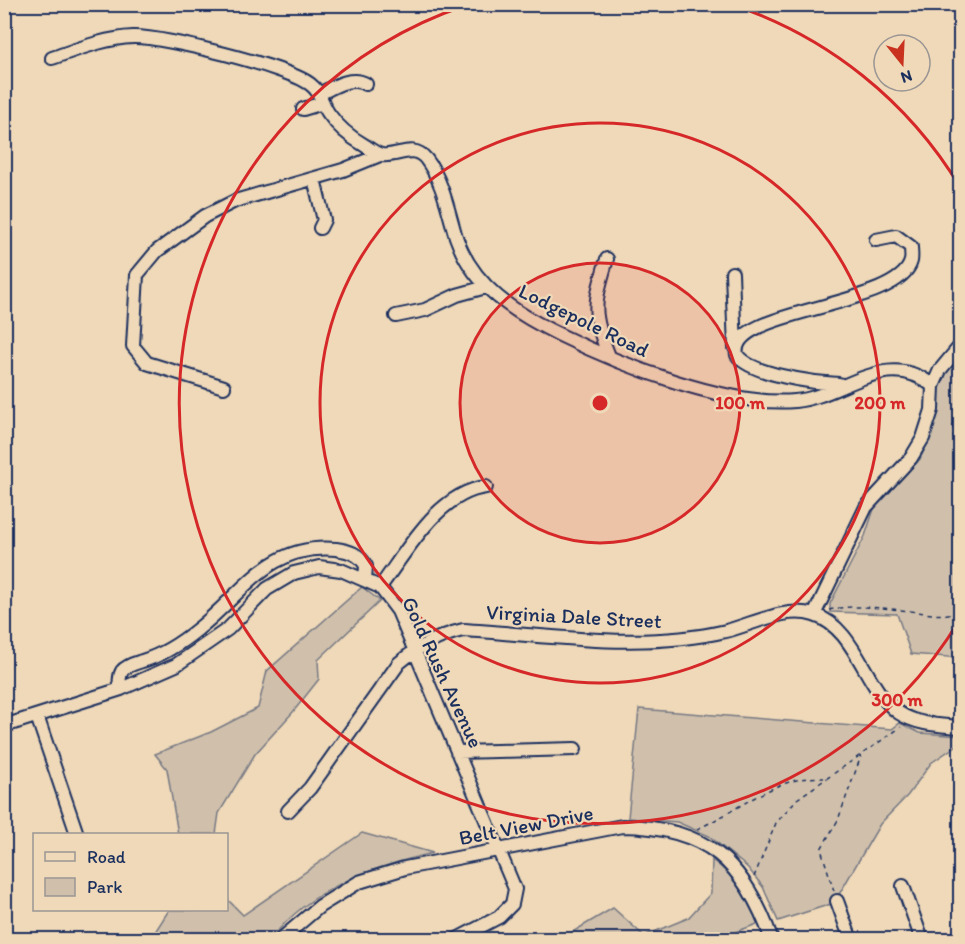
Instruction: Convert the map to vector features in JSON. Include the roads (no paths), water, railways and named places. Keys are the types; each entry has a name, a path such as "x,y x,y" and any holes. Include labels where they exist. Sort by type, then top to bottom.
{"street":[{"path":"52,58 125,37 150,37 228,54 307,82 322,98 328,114 347,135 380,155"},
{"path":"303,109 349,81 357,80 366,84"},
{"name":"Lodgepole Road","path":"224,387 147,363 133,346 137,275 157,251 205,216 235,201 314,179 380,155 414,150 424,157 444,196 460,249 486,287 504,304 532,320 609,356 657,377 754,399 797,401 862,377 898,372 920,375 933,386"},
{"path":"314,179 324,220 320,228"},
{"path":"736,349 741,336 761,325 854,298 904,273 911,261 911,247 896,236 876,240"},
{"path":"607,259 595,309 596,324 609,356"},
{"path":"732,273 736,349 740,360 782,376 813,383 843,384"},
{"path":"396,316 425,310 457,295 486,287"},
{"path":"960,346 940,370 933,386 932,410 923,438 911,458 866,507 814,615 830,623 856,655 876,688 898,713 919,722 960,727"},
{"path":"380,587 434,518 452,500 461,493 486,488"},
{"path":"121,689 120,677 128,666 155,657 184,640 199,629 256,574 291,553 328,549 354,554 362,559 366,566 365,580"},
{"name":"Gold Rush Avenue","path":"4,726 121,689 176,665 228,629 267,589 294,573 319,567 341,570 380,587 398,611 515,889 512,904 499,917 455,939"},
{"name":"Virginia Dale Street","path":"288,811 310,788 399,663 414,650 442,635 463,630 654,642 726,631 791,612 814,615"},
{"path":"37,716 77,833"},
{"path":"457,752 575,749"},
{"name":"Belt View Drive","path":"280,939 320,906 359,882 405,868 622,826 653,826 683,834 717,851 750,887 772,939"},
{"path":"903,886 922,939"},
{"path":"837,900 851,939"}]}
